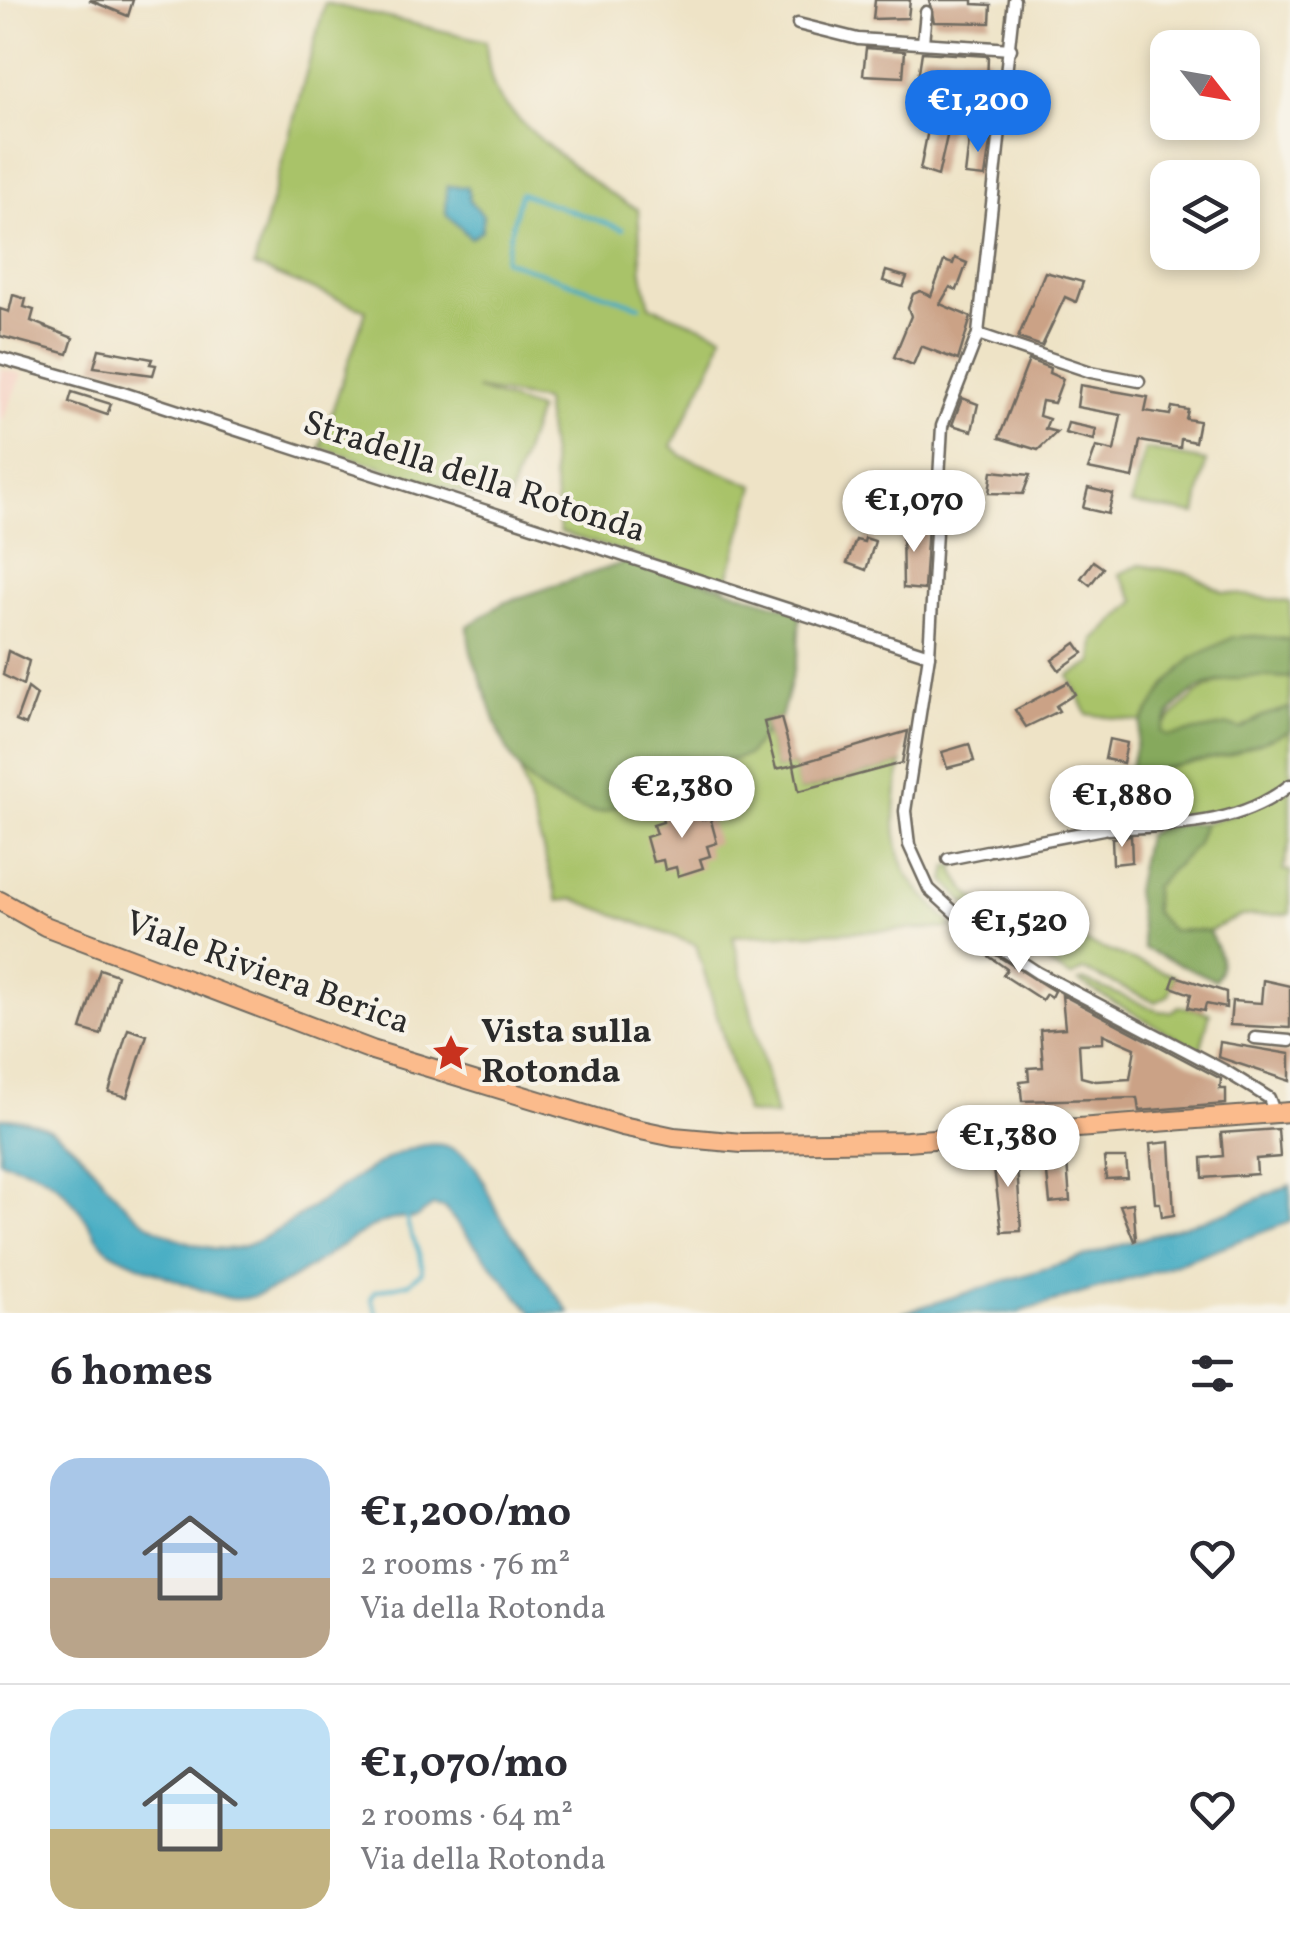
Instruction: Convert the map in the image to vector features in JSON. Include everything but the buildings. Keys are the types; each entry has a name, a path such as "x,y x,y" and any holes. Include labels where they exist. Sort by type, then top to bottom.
{"main road":[{"name":"Viale Riviera Berica","path":"0,900 45,926 372,1050 593,1118 674,1136 742,1143 908,1141 1282,1113"}],"street":[{"path":"1014,0 978,334 942,426 934,630 905,811 908,846 929,889 976,932 1038,973 1227,1072 1269,1098 1282,1113"},
{"path":"923,42 926,12"},
{"path":"798,24 858,39 1011,48"},
{"path":"978,334 1091,372 1138,380"},
{"name":"Stradella della Rotonda","path":"0,358 139,398 929,655"},
{"path":"948,859 1105,829 1204,823 1256,808 1290,785"},
{"path":"1255,1038 1290,1040"}],"shaded area":[{"path":"0,369 22,374 3,420 0,418"}],"green space":[{"path":"325,3 486,41 492,83 508,108 584,175 638,209 642,272 650,306 722,334 717,354 672,446 682,456 755,486 726,585 560,532 544,401 476,389 538,410 506,507 320,447 366,310 254,266"},
{"path":"1145,449 1206,461 1196,514 1131,504"},
{"path":"634,559 800,612 798,653 781,718 764,722 766,731 748,755 700,769 672,766 630,799 594,812 551,796 534,785 511,757 472,657 468,626 503,603"},
{"path":"1140,565 1190,574 1223,592 1290,602 1290,640 1265,638 1222,646 1186,668 1142,722 1087,714 1069,676 1093,663 1095,640 1136,601 1119,574"},
{"path":"1233,637 1290,640 1290,678 1233,679 1198,689 1183,699 1161,732 1169,736 1229,725 1241,729 1262,716 1290,708 1290,731 1229,755 1128,775 1142,722 1167,684 1191,659"},
{"path":"1242,674 1290,678 1290,782 1251,805 1230,811 1186,819 1119,823 1122,789 1137,746 1193,697"},
{"path":"766,731 776,769 794,765 800,791 902,763 895,818 902,860 917,888 954,928 733,936 776,1116 746,1113 696,945 574,899 558,901 519,767 525,776 640,792 672,766 700,769"},
{"path":"1290,785 1290,840 1283,870 1290,871 1290,914 1241,916 1209,931 1171,930 1154,913 1154,887 1204,823 1229,816"},
{"path":"1204,823 1196,846 1154,887 1154,912 1171,930 1209,931 1221,962 1215,980 1144,949 1135,891 1146,836 1160,826"},
{"path":"958,864 953,867 960,882 981,902 1057,927 1056,931 1175,976 1169,995 1156,1002 1083,970 1071,977 989,929 945,881 948,866"},
{"path":"1083,980 1159,1011 1171,1012 1179,1006 1210,1013 1200,1051 1079,982"}],"water":[{"path":"447,186 467,187 470,201 483,215 482,230 471,238 446,214"},
{"path":"0,1118 22,1119 57,1134 147,1223 176,1238 222,1249 260,1240 403,1151 429,1144 451,1148 475,1166 499,1214 570,1313 532,1313 444,1208 433,1206 414,1219 395,1219 374,1226 306,1270 258,1295 235,1299 211,1293 107,1249 59,1186 40,1174 0,1161"},
{"path":"1290,1185 1290,1222 1160,1270 1016,1313 902,1313 1231,1211"}],"waterway":[{"path":"623,229 520,193 504,260 640,306"},
{"path":"377,1313 371,1299 375,1291 409,1283 422,1272 406,1217"}],"place":[{"name":"Vista sulla Rotonda","path":"451,1053"}]}
